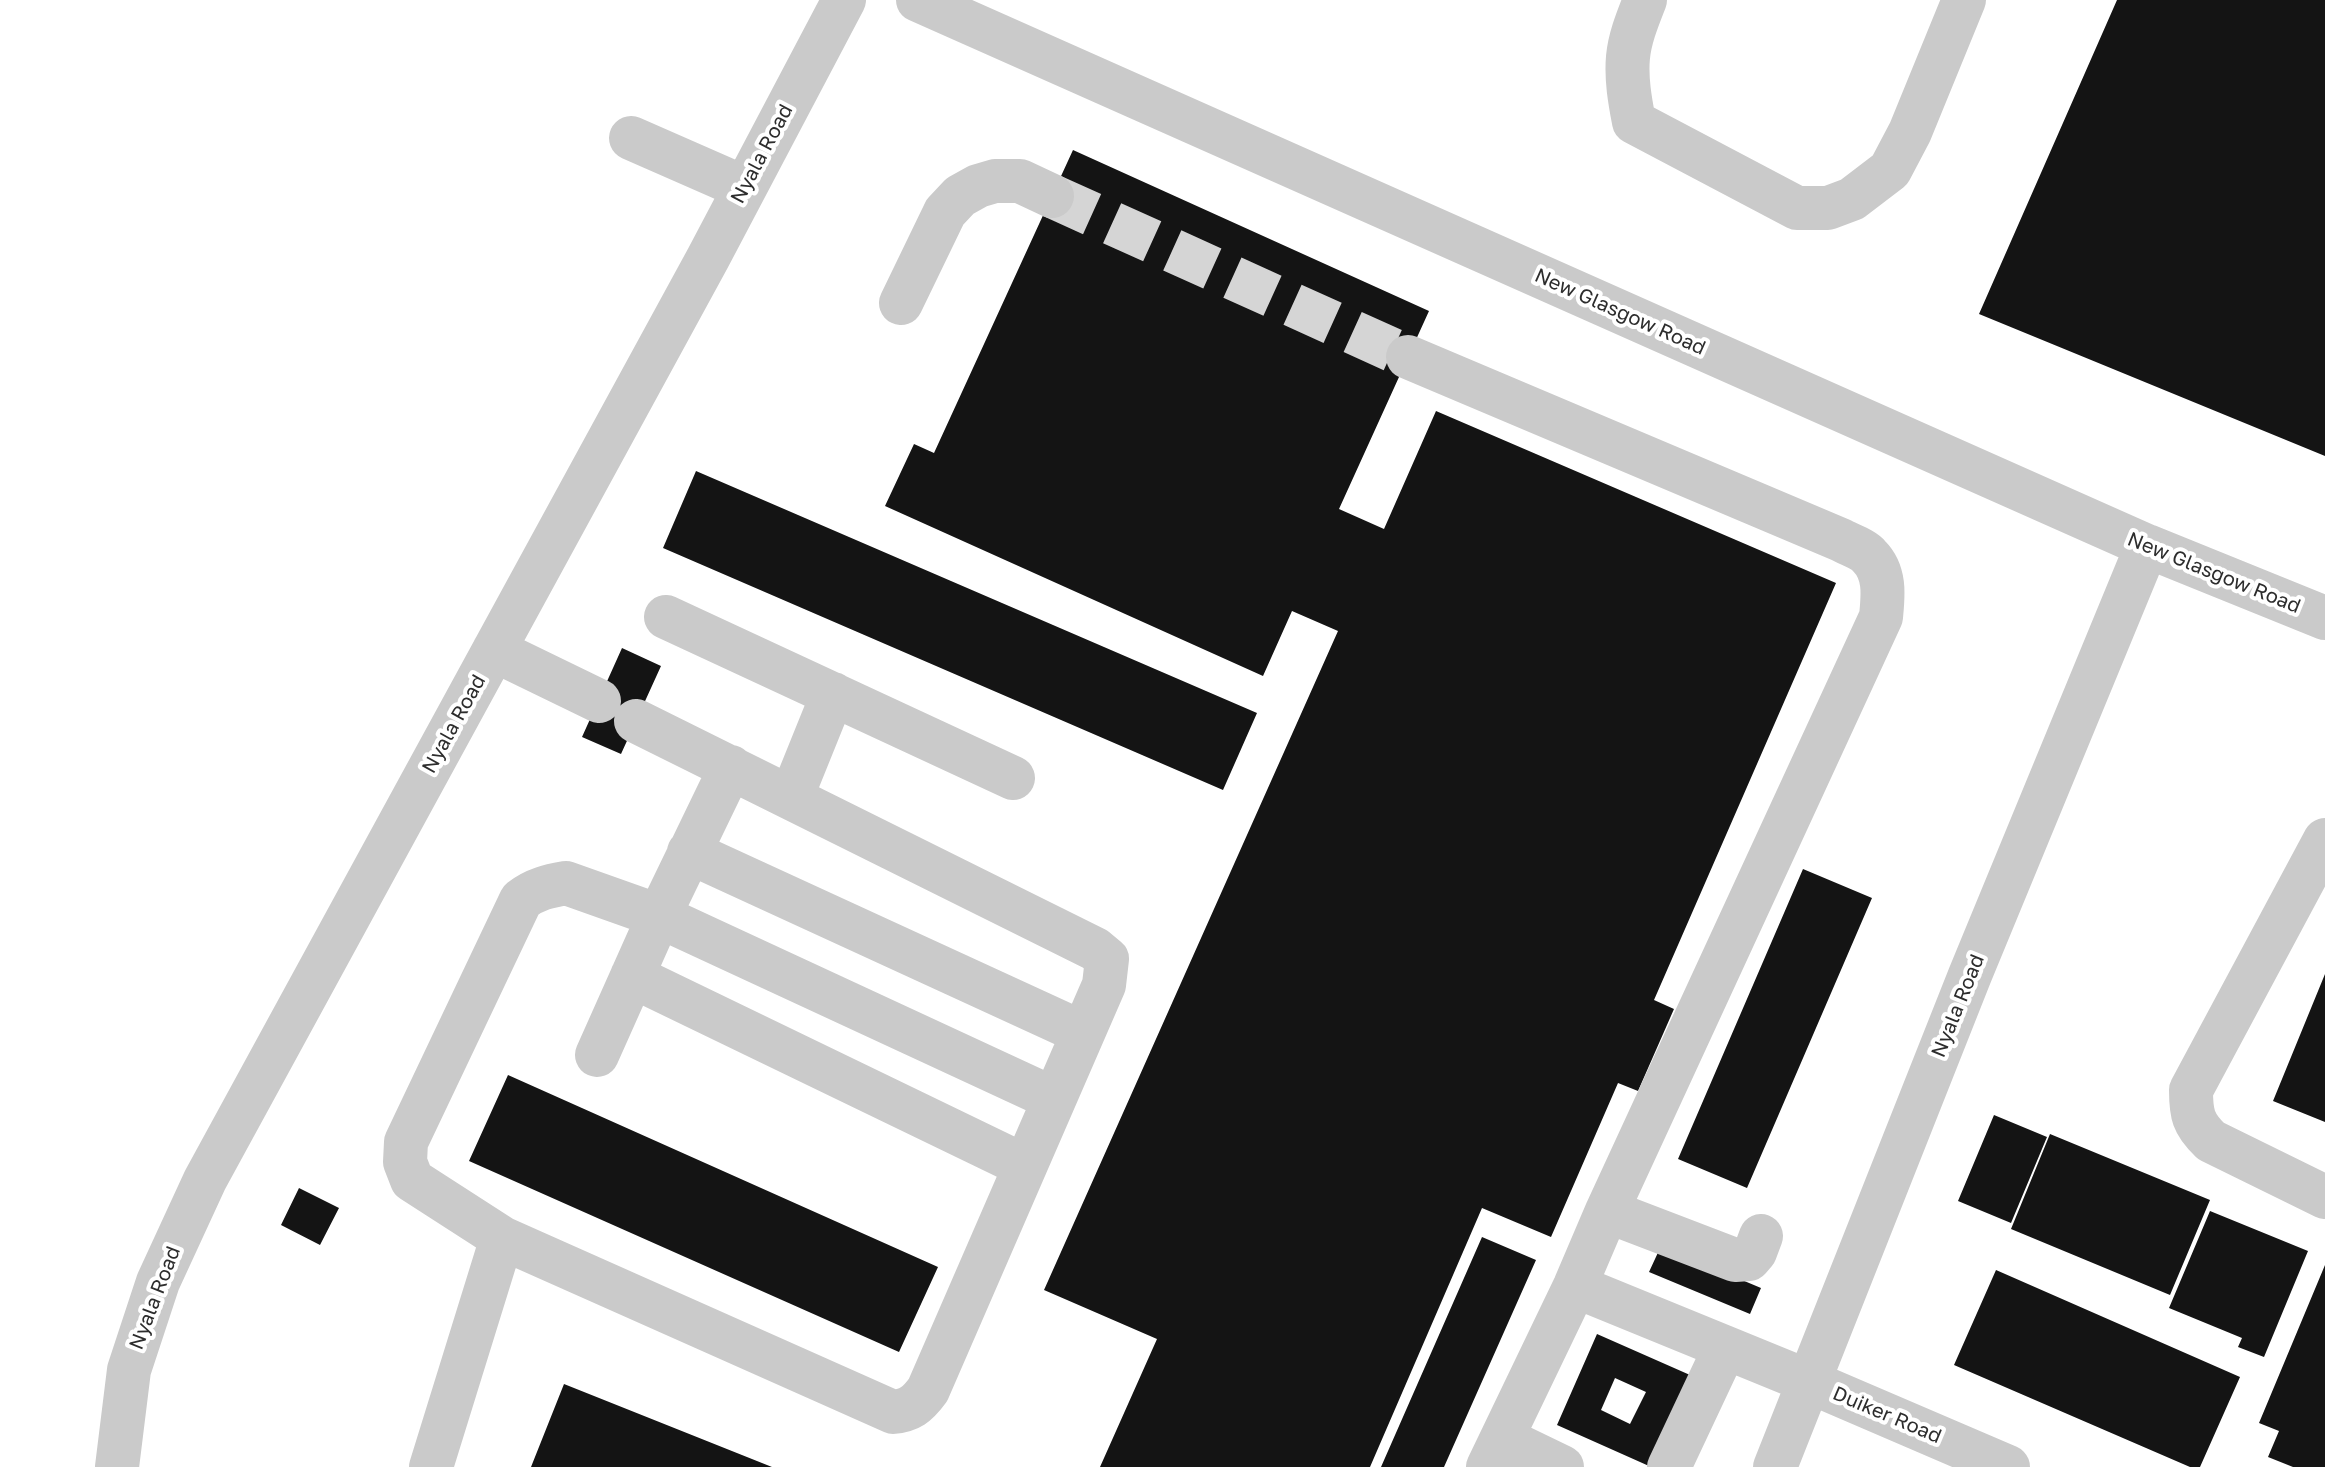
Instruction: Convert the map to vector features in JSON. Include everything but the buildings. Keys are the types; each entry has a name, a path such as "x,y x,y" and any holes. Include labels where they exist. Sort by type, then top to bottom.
{"street":[{"name":"Nyala Road","path":"117,1467 129,1370 158,1282 205,1180 745,188 844,0"},
{"name":"New Glasgow Road","path":"918,0 2147,546 2325,618"},
{"path":"1645,0 1628,57 1628,84 1634,122 1797,208 1828,208 1852,199 1890,170 1910,132 1964,0"},
{"path":"631,138 745,188"},
{"path":"901,303 945,212 960,196 995,181 1020,181 1052,196"},
{"path":"1408,357 1841,540 1869,556 1884,588 1881,617 1575,1286 1495,1453 1562,1467"},
{"name":"Nyala Road","path":"1775,1467 1970,975 2147,546"},
{"path":"666,617 1013,778"},
{"path":"494,650 1095,949 1107,959 1107,969 1104,985 928,1390 918,1404 908,1410 893,1412 502,1238 412,1180 405,1162 406,1142 521,900 532,891 566,883 659,916 1054,1099"},
{"path":"791,798 833,694"},
{"path":"597,1055 659,916 731,767"},
{"path":"2325,840 2191,1090 2191,1112 2199,1130 2211,1141 2325,1197"},
{"path":"689,852 1083,1033"},
{"path":"632,976 1025,1166"},
{"path":"1607,1211 1735,1260 1749,1259 1761,1236"},
{"path":"431,1467 502,1238"},
{"name":"Duiker Road","path":"1575,1286 2008,1467"},
{"path":"1669,1467 1725,1348"}],"tunnel":[{"path":"1052,196 1408,357"}]}
